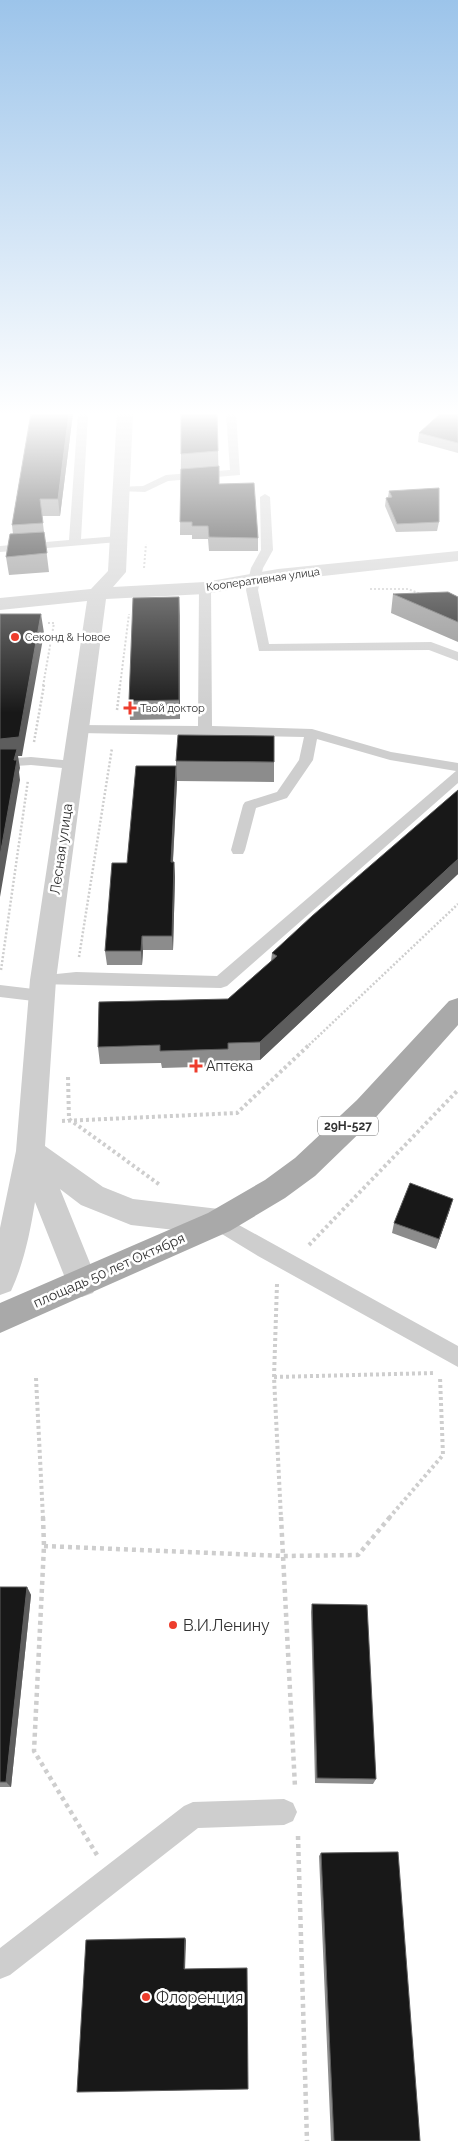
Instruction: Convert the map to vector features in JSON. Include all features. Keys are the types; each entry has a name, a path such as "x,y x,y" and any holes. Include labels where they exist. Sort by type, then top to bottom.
{"main road":[{"name":"29Н-527","path":"218,1222 275,1189 305,1167 367,1108 458,1008"},
{"name":"площадь 50 лет Октября","path":"0,1318 218,1222"}],"street":[{"path":"98,594 116,572 120,513"},
{"name":"Кооперативная улица","path":"0,604 98,594 205,588 278,575 427,561 458,556"},
{"name":"Лесная улица","path":"82,1283 32,1140 42,988 98,594"},
{"path":"32,1140 92,1196 132,1212 218,1222"},
{"path":"0,1281 12,1244 32,1140"}],"lane":[{"path":"75,542 77,513"},
{"path":"266,513 268,550 252,581 263,648 431,646 458,658"},
{"path":"0,548 118,538"},
{"path":"205,588 205,730"},
{"path":"80,730 205,730 312,733 390,756 458,766"},
{"path":"238,850 250,805 282,795 306,760 312,733"},
{"path":"0,763 31,761 73,765"},
{"path":"0,991 42,988 76,978 222,982 458,775"},
{"path":"218,1222 458,1357"},
{"path":"0,1965 193,1816 292,1813"}],"path":[{"path":"76,978 92,864 115,730 126,628 131,606"},
{"path":"0,979 31,761 54,623"},
{"path":"32,1140 69,1119 237,1113 458,904"},
{"path":"68,1073 69,1119"},
{"path":"307,2141 274,1377 277,1278 458,1090"},
{"path":"69,1119 165,1188"},
{"path":"44,1546 283,1556 358,1555 443,1455 440,1373 274,1377"},
{"path":"36,1378 44,1546 34,1751 112,1878"}],"building":[{"path":"14,513 42,513 43,523 12,525"},
{"path":"180,513 256,513 258,538 209,537 208,526 192,526 192,522 180,522"},
{"path":"392,513 439,513 439,522 397,524"},
{"path":"44,532 47,553 6,557 10,534"},
{"path":"448,592 458,597 458,622 393,594"},
{"path":"179,597 179,700 129,701 133,598"},
{"path":"0,614 41,614 19,737 0,739"},
{"path":"178,735 274,736 274,762 176,761"},
{"path":"0,749 17,749 14,760 17,760 0,856"},
{"path":"136,766 176,766 171,862 174,862 172,936 142,936 141,951 105,951 112,863 127,863"},
{"path":"458,790 458,859 260,1042 228,1043 228,1049 160,1051 160,1045 98,1047 99,1002 228,999 277,956 272,953 312,916"},
{"path":"410,1183 453,1199 439,1239 394,1223"},
{"path":"0,1587 27,1587 6,1782 0,1782"},
{"path":"312,1604 367,1605 376,1779 317,1778"},
{"path":"398,1852 420,2141 334,2141 321,1853"},
{"path":"185,1938 184,1969 247,1968 248,2089 77,2092 86,1940"}],"place":[{"name":"Секонд & Новое","path":"15,637"},
{"name":"Твой доктор","path":"130,708"},
{"name":"Аптека","path":"196,1066"},
{"name":"В.И.Ленину","path":"173,1625"},
{"name":"Флоренция","path":"146,1997"}]}
